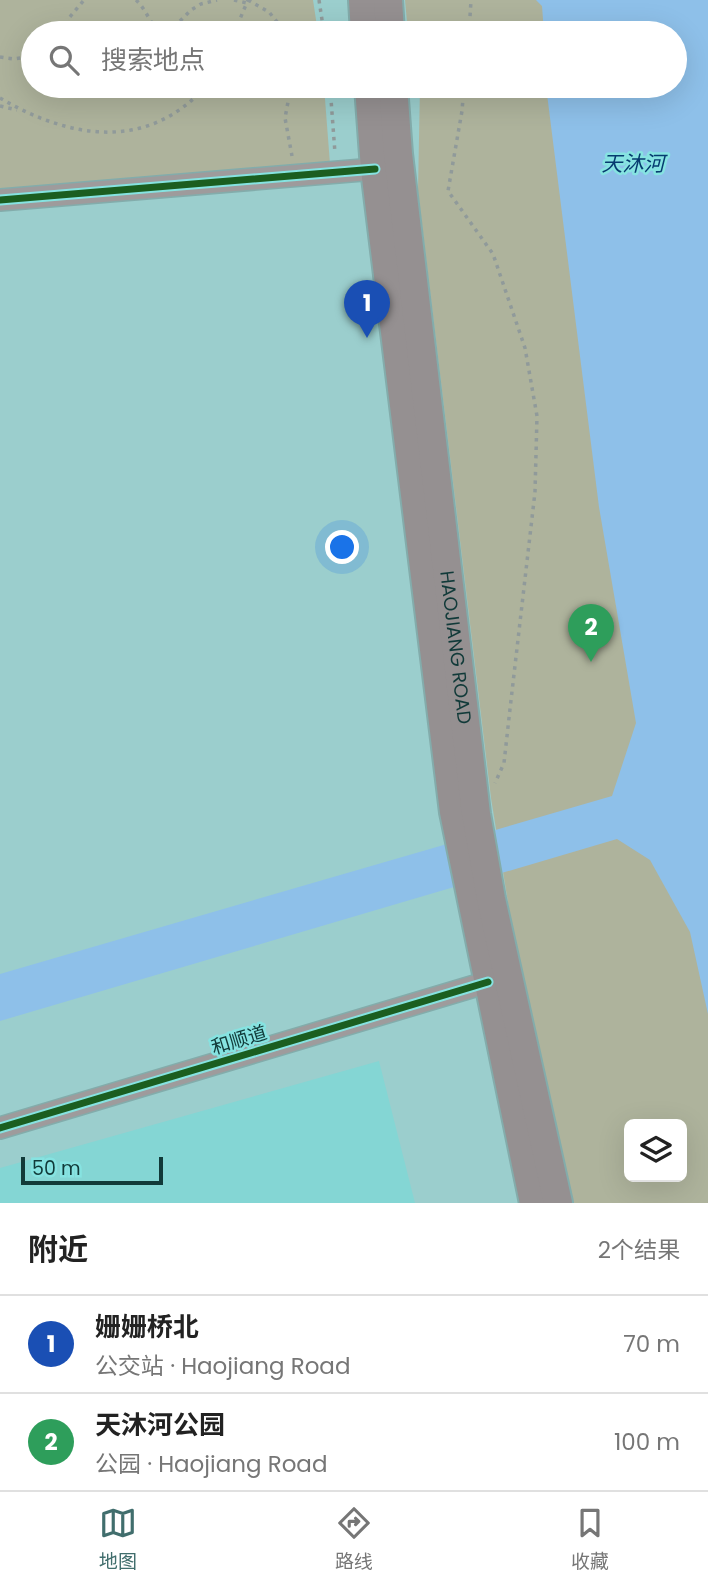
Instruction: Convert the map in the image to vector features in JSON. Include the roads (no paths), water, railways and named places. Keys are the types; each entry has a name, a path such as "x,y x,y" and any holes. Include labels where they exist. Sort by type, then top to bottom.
{"main road":[{"path":"363,0 364,21"},
{"path":"388,0 389,21"},
{"name":"HAOJIANG ROAD","path":"370,98 375,169 465,813 482,908 558,1203"},
{"name":"HAOJIANG ROAD","path":"394,98 397,154 465,813"},
{"name":"HAOJIANG ROAD","path":"482,908 488,982 534,1203"}],"street":[{"path":"0,200 375,169"},
{"name":"和顺道","path":"0,1128 488,982"}],"water":[{"name":"天沐河","path":"536,0 708,0 708,1014 690,932 650,860 617,839 0,1021 0,974 612,796 636,723 599,507 548,98 687,98 687,21 543,21 542,6"}],"place":[{"name":"姗姗桥北","path":"367,338"},
{"name":"天沐河公园","path":"591,662"}]}
